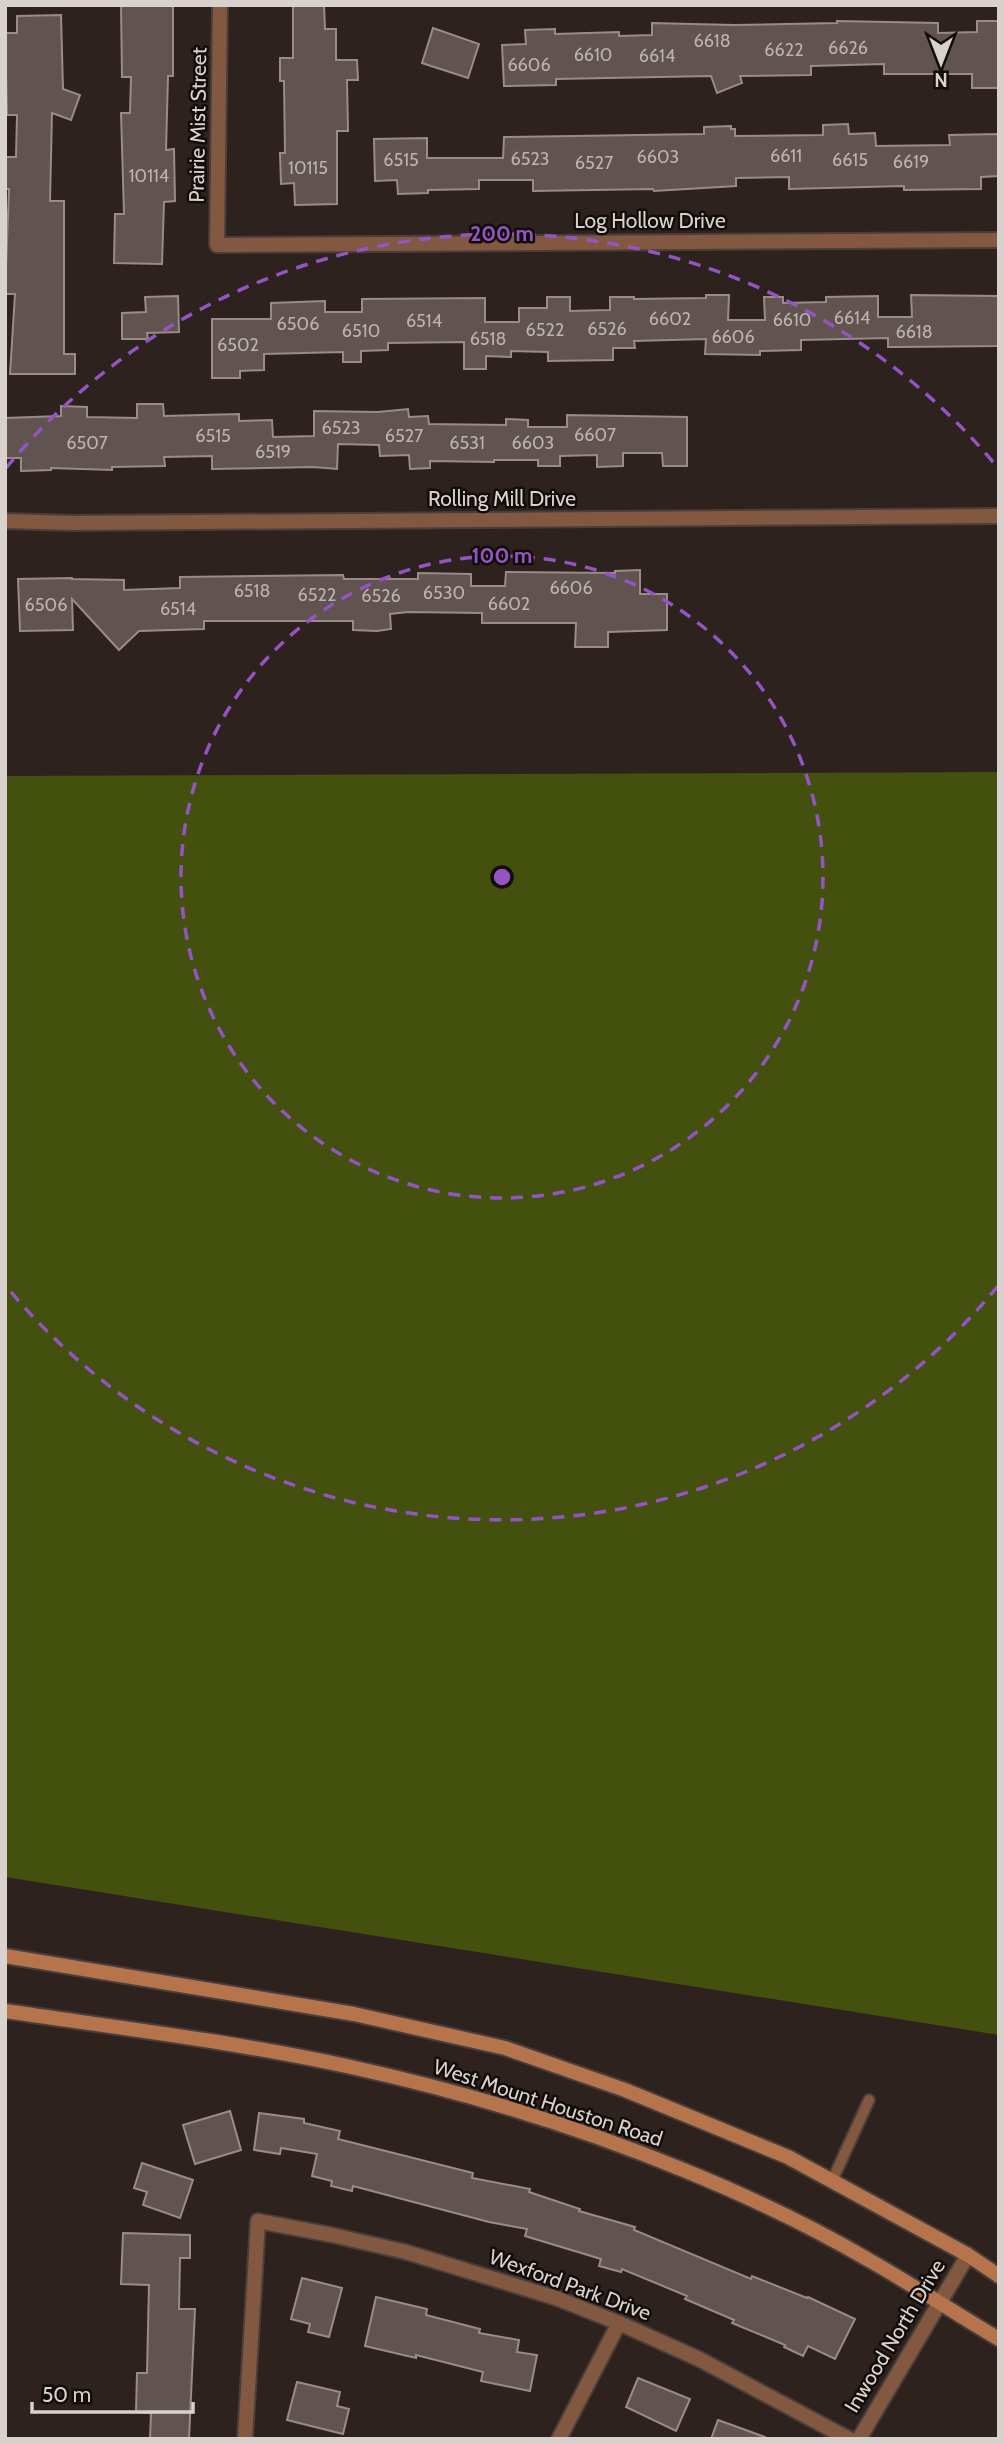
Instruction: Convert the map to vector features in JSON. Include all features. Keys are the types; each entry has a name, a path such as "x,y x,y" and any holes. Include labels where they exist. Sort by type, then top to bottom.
{"main road":[{"name":"West Mount Houston Road","path":"5,1956 354,2014 505,2048 625,2090 788,2157 968,2255 999,2276"},
{"name":"West Mount Houston Road","path":"5,2011 350,2066 438,2087 606,2139 766,2206 867,2258 999,2339"}],"street":[{"name":"Prairie Mist Street","path":"217,244 220,5"},
{"name":"Log Hollow Drive","path":"217,244 999,240"},
{"name":"Rolling Mill Drive","path":"5,521 73,523 999,516"},
{"name":"Wexford Park Drive","path":"244,2439 258,2221 406,2252 556,2298 699,2359 849,2439"},
{"name":"Inwood North Drive","path":"859,2439 968,2255"},
{"path":"559,2439 619,2323"}],"lane":[{"path":"832,2182 869,2099"}],"green space":[{"path":"999,772 999,2035 5,1877 5,776"}],"building":[{"path":"121,5 173,5 173,76 168,76 166,150 174,149 175,201 164,202 162,264 114,263 115,214 124,214 121,113 130,113 131,77 122,77"},
{"path":"293,5 324,5 325,29 336,29 336,60 357,60 358,80 347,80 348,131 337,131 337,204 295,205 294,183 281,184 280,153 285,153 284,81 280,81 280,58 293,58"},
{"path":"61,15 63,89 80,95 71,120 52,113 50,201 64,201 64,354 75,354 75,374 10,374 15,294 5,294 9,189 5,189 5,157 16,157 17,115 7,115 5,33 17,33 17,16"},
{"path":"837,21 938,23 938,33 977,32 977,21 999,21 999,88 972,88 972,74 884,74 884,64 811,66 811,75 740,76 742,83 717,93 711,76 556,79 556,85 504,86 502,45 526,44 525,30 555,29 555,34 619,32 619,36 652,35 652,23 734,25"},
{"path":"433,28 479,44 468,78 422,63"},
{"path":"848,124 849,134 875,133 876,146 950,145 949,135 999,134 999,176 981,177 981,189 904,190 904,186 789,189 789,177 736,178 736,186 654,191 533,191 533,180 479,180 479,189 428,190 428,193 398,194 397,180 375,181 374,139 427,138 427,158 503,158 504,137 704,134 704,127 731,126 731,129 735,129 735,136 823,135 823,125"},
{"path":"706,295 729,295 728,320 765,320 764,297 783,297 783,303 826,302 826,297 878,296 878,317 912,317 911,295 999,296 998,346 888,347 888,338 801,340 801,350 760,351 760,355 705,354 706,339 634,341 635,348 613,348 613,360 548,361 548,352 511,351 511,357 486,356 486,369 464,369 464,342 388,343 388,350 361,351 361,362 343,362 343,352 264,354 264,370 240,371 240,378 212,378 212,319 271,319 271,303 325,301 325,312 362,312 362,299 485,298 485,322 519,322 519,308 547,308 547,297 570,297 570,311 610,310 610,297 706,298"},
{"path":"178,296 179,332 147,333 148,339 122,339 122,313 146,312 145,297"},
{"path":"137,404 163,404 164,416 239,414 239,421 272,420 273,437 314,436 314,411 378,412 408,409 409,417 428,416 429,424 506,425 506,419 528,420 528,427 567,427 567,415 687,417 687,466 663,466 662,453 623,453 623,466 597,467 597,455 560,456 560,466 538,466 538,460 430,461 430,468 410,469 409,455 380,456 379,445 338,444 337,469 212,469 212,456 164,457 165,466 112,467 112,470 51,468 21,471 21,458 5,458 5,418 61,416 61,406 87,407 87,417 137,418"},
{"path":"640,570 640,594 667,594 667,630 608,632 608,647 575,647 576,623 482,623 482,613 408,612 390,614 391,629 377,631 353,630 353,621 204,621 204,629 139,631 119,650 72,599 73,630 20,631 18,579 124,580 124,590 180,588 180,577 343,575 344,579 418,579 418,573 471,574 471,586 505,586 506,572 615,573"},
{"path":"230,2111 241,2150 195,2164 183,2125"},
{"path":"259,2113 304,2119 304,2123 340,2131 338,2139 473,2173 472,2178 530,2189 529,2192 580,2209 579,2211 635,2227 634,2230 751,2279 752,2276 808,2297 855,2319 835,2359 808,2346 803,2356 784,2347 785,2345 732,2323 734,2320 685,2299 687,2296 622,2269 621,2272 599,2266 601,2259 525,2236 527,2229 489,2222 353,2186 352,2191 331,2186 332,2181 312,2176 317,2154 281,2148 280,2154 254,2150"},
{"path":"142,2163 193,2180 180,2218 143,2205 147,2192 134,2188"},
{"path":"123,2233 190,2235 190,2258 180,2258 179,2309 195,2309 189,2439 150,2439 151,2413 136,2412 137,2373 147,2373 149,2285 121,2284"},
{"path":"302,2278 342,2288 329,2337 308,2332 310,2324 291,2319"},
{"path":"376,2297 427,2309 426,2315 480,2329 479,2333 519,2340 517,2352 537,2355 530,2391 481,2381 483,2372 416,2355 416,2358 365,2346"},
{"path":"638,2378 690,2399 676,2431 626,2407"},
{"path":"297,2382 340,2392 337,2406 349,2409 343,2434 287,2420"},
{"path":"718,2420 765,2437 711,2439"}]}
